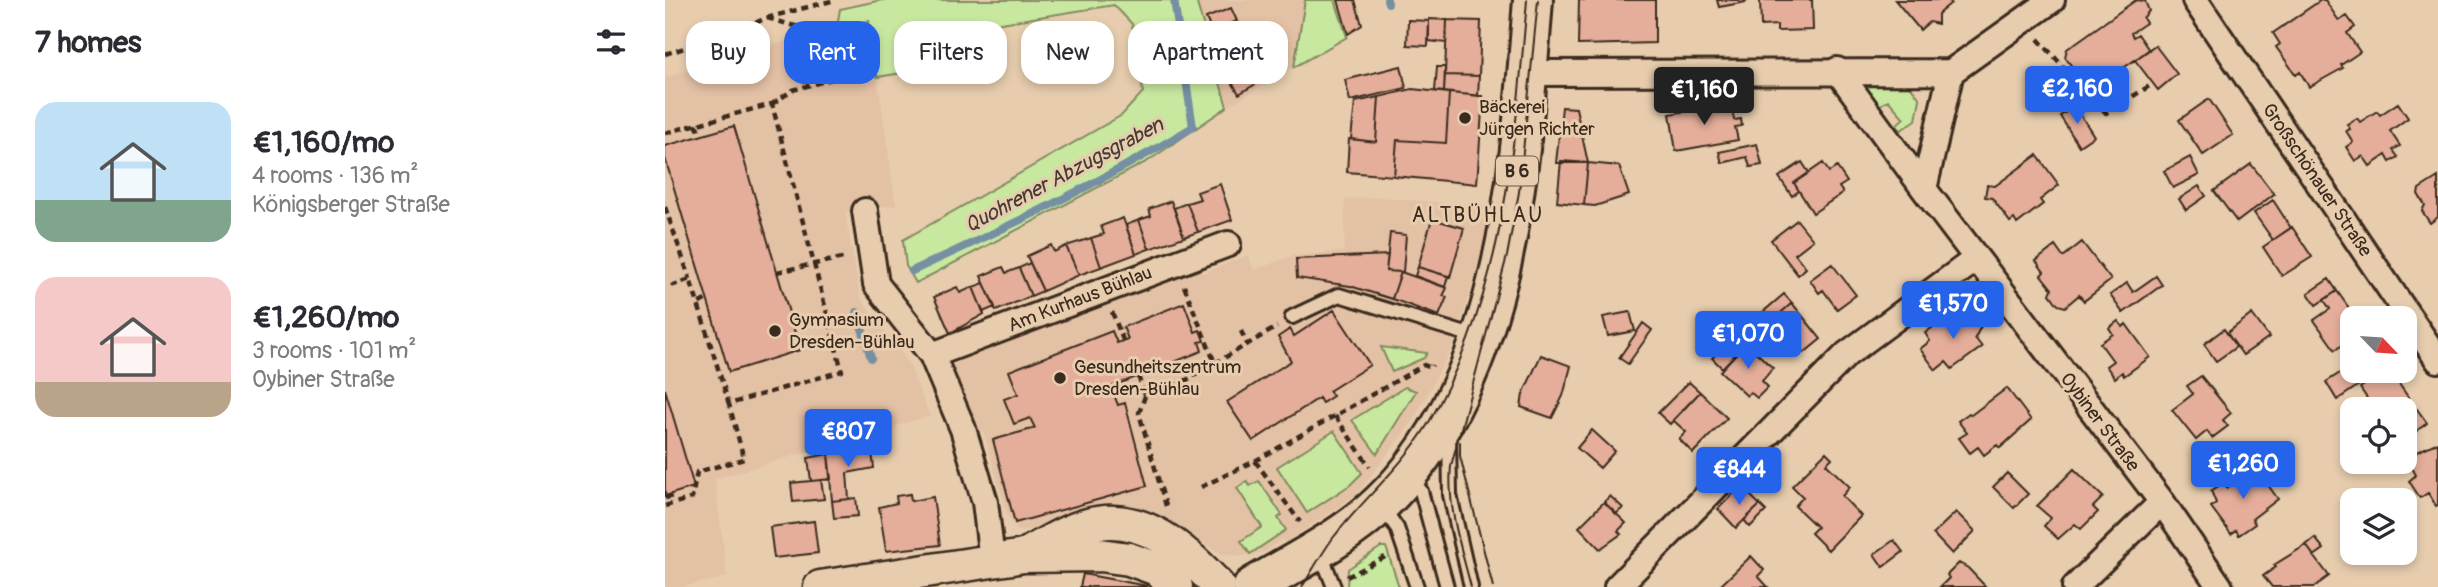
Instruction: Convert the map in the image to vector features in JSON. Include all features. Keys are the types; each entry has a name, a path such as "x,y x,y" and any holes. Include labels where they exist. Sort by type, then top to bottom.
{"main road":[{"name":"B 6","path":"1275,578 1310,536 1392,491 1448,411 1480,339 1514,196 1533,0"}],"street":[{"path":"1527,73 1837,70 1951,72 2052,0"},
{"name":"Großschönauer Straße","path":"2196,0 2438,360"},
{"name":"Oybiner Straße","path":"1837,70 1976,259 2162,502 2220,587"},
{"path":"1924,189 1951,72"},
{"path":"865,211 876,284 932,355 963,429 985,502 992,560"},
{"name":"Am Kurhaus Bühlau","path":"932,355 1228,244"},
{"path":"1617,587 1847,354 1976,259"},
{"path":"2075,587 2162,502"},
{"path":"820,587 1024,556 1068,545 1091,524 1113,522 1133,524 1176,545 1197,562 1219,587"},
{"path":"1068,545 1100,555 1129,559 1157,569 1176,587"}],"lane":[{"path":"1292,317 1339,295 1480,339"},
{"path":"1448,411 1450,495 1471,587"},
{"path":"1417,587 1397,528 1392,491 1421,491 1447,587"},
{"path":"1310,536 1337,584"}],"path":[{"path":"665,54 734,33 766,18 835,0"},
{"path":"766,18 784,23"},
{"path":"2023,20 2106,113 2151,85"},
{"path":"665,133 772,104 793,90 811,84"},
{"path":"729,404 842,371 772,104"},
{"path":"696,124 701,136"},
{"path":"665,207 698,304 744,459 697,472 692,498 665,506"},
{"path":"777,272 814,263 823,264 870,250"},
{"path":"1175,262 1215,363"},
{"path":"671,286 690,279"},
{"path":"698,304 707,299"},
{"path":"1145,396 1178,385 1248,346 1292,317"},
{"path":"1241,331 1248,346"},
{"path":"1201,487 1255,461 1424,365 1431,368"},
{"path":"1138,376 1145,396 1139,413 1166,506"},
{"path":"1335,416 1392,491"},
{"path":"1255,461 1310,536"},
{"path":"665,498 673,496"},
{"path":"1337,584 1389,556 1394,544"}],"shaded area":[{"path":"1196,0 1305,0 1294,67 1288,71 1288,21 1202,21"},
{"name":"Gymnasium Dresden-Bühlau","path":"784,42 784,84 878,84 896,205 845,212 860,297 909,364 930,416 715,479 727,577 683,587 665,587 665,77 686,71 686,84 770,84 770,46"},
{"path":"1220,84 1266,84 1227,107"},
{"path":"1379,197 1490,207 1483,248 1455,341 1414,420 1356,495 1284,543 1282,540 1265,552 1239,556 1222,554 1170,524 1144,514 1065,518 1036,529 1017,531 1007,514 983,430 973,431 951,365 1200,267 1203,273 1248,255 1254,270 1292,256 1344,251 1345,199"}],"green space":[{"path":"882,0 1196,0 1202,21 1129,21 1114,5 1007,22 894,21 894,74 880,77 880,21 838,21 840,9"},
{"path":"1305,0 1335,0 1347,37 1294,67"},
{"path":"1867,83 1908,83 1920,99 1916,120 1901,130 1896,125 1904,118 1888,100 1879,106 1865,86"},
{"path":"1142,84 1220,84 1227,107 1148,161 916,283 906,266 903,240 1122,115 1143,92"},
{"path":"1381,347 1427,353 1424,358 1392,372"},
{"path":"1405,387 1416,391 1377,454 1352,420"},
{"path":"1334,431 1362,473 1350,485 1307,513 1277,467"},
{"path":"1247,481 1250,486 1259,481 1282,515 1278,518 1286,530 1250,554 1241,541 1262,527 1237,488"},
{"path":"1381,547 1386,547 1399,587 1347,587 1348,569"}],"building":[{"path":"1338,0 1355,0 1362,25 1348,34"},
{"path":"1579,0 1655,0 1655,43 1578,45"},
{"path":"1717,0 1745,0 1746,2 1719,7"},
{"path":"1760,0 1812,0 1813,30 1777,31 1777,25 1761,26"},
{"path":"1895,0 1948,0 1951,3 1938,14 1938,24 1929,22 1920,30"},
{"path":"2136,0 2145,1 2149,11 2143,18 2146,23 2131,33 2133,37 2138,34 2149,50 2099,85 2095,79 2086,86 2065,57 2067,49"},
{"path":"2321,0 2325,0 2339,21 2347,16 2355,27 2347,33 2360,52 2341,65 2343,68 2309,87 2300,72 2296,75 2276,47 2280,44 2273,33"},
{"path":"1231,8 1237,21 1207,21 1206,18"},
{"path":"1429,19 1447,20 1446,43 1429,41"},
{"path":"1408,20 1429,21 1428,46 1407,45"},
{"path":"1447,20 1481,21 1479,76 1445,75"},
{"path":"2155,45 2177,74 2158,90 2135,60"},
{"path":"1401,66 1406,88 1350,101 1345,80"},
{"path":"1437,67 1445,67 1444,92 1435,91"},
{"path":"1445,75 1479,76 1478,96 1444,92"},
{"path":"1233,84 1256,84 1239,94"},
{"path":"1412,89 1449,93 1446,143 1397,140 1394,176 1347,172 1349,139 1376,142 1379,97"},
{"name":"Bäckerei Jürgen Richter","path":"1449,93 1483,96 1477,184 1394,176 1397,140 1446,143"},
{"path":"1379,97 1376,142 1351,139 1355,102"},
{"path":"2209,99 2233,135 2203,155 2179,120"},
{"path":"1731,103 1734,120 1741,119 1742,126 1735,127 1738,140 1676,151 1670,114"},
{"path":"2398,103 2408,118 2390,131 2400,146 2393,150 2398,157 2390,162 2386,155 2370,166 2363,156 2355,161 2346,147 2353,142 2346,131 2350,129 2347,124 2357,118 2360,122 2377,111 2380,115"},
{"path":"2075,106 2094,136 2079,146 2060,116"},
{"path":"1562,107 1576,108 1588,163 1556,163"},
{"path":"734,126 800,350 729,372 665,158 665,146"},
{"path":"1757,144 1762,165 1750,167 1747,157 1722,163 1719,152"},
{"path":"2037,155 2059,185 2040,200 2043,204 2017,224 2014,219 2010,222 1992,198 1985,197 1987,185 1995,186"},
{"path":"2190,157 2199,175 2173,188 2164,171"},
{"path":"1561,161 1588,163 1584,205 1557,202"},
{"path":"1802,162 1809,173 1794,183 1799,191 1792,196 1779,177"},
{"path":"1588,163 1619,166 1629,195 1595,206 1584,205"},
{"path":"1823,163 1829,172 1837,167 1847,182 1839,187 1843,193 1813,213 1794,183"},
{"path":"2251,164 2274,194 2237,222 2214,191"},
{"path":"2438,177 2438,217 2430,223 2422,211 2425,205 2418,194 2419,189"},
{"path":"1220,184 1232,220 1198,232 1187,203 1200,199 1197,192"},
{"path":"2199,186 2206,196 2186,210 2179,199"},
{"path":"2273,200 2291,228 2273,240 2254,213"},
{"path":"1171,201 1184,237 1149,249 1139,220 1151,216 1149,209"},
{"path":"1187,203 1198,232 1184,237 1174,208"},
{"path":"1123,218 1136,254 1101,267 1091,238 1104,234 1101,226"},
{"path":"1432,219 1464,228 1450,277 1418,267"},
{"path":"1139,220 1149,249 1136,254 1126,225"},
{"path":"1797,220 1813,240 1795,254 1806,268 1798,275 1771,240"},
{"path":"2292,227 2312,257 2282,276 2263,247"},
{"path":"1390,233 1406,235 1403,272 1386,271"},
{"path":"1091,238 1101,267 1079,275 1066,246"},
{"path":"2082,242 2111,280 2084,301 2079,295 2065,307 2058,305 2050,294 2052,289 2041,275 2044,272 2036,261 2055,246 2063,257"},
{"path":"1051,245 1054,252 1066,246 1079,275 1043,291 1027,256"},
{"path":"1388,255 1386,271 1401,272 1392,299 1350,286 1297,278 1296,259"},
{"path":"1030,263 1043,291 1031,296 1019,268"},
{"path":"1832,264 1856,295 1837,309 1823,290 1819,293 1810,280"},
{"path":"1003,267 1006,273 1019,268 1031,296 996,311 981,276"},
{"path":"1418,267 1448,276 1445,287 1415,276"},
{"path":"1401,272 1447,288 1443,296 1447,297 1439,316 1392,299"},
{"path":"2156,276 2162,285 2123,313 2110,295 2127,283 2133,292"},
{"path":"2329,279 2337,291 2316,305 2308,293"},
{"path":"984,283 995,307 983,312 973,287"},
{"path":"957,287 960,293 973,287 984,314 950,333 934,297"},
{"path":"2337,291 2348,306 2340,306 2340,347 2335,350 2314,320 2330,309 2324,300"},
{"path":"1784,294 1792,303 1764,328 1756,318"},
{"path":"1184,303 1195,332 1200,330 1204,341 1199,342 1202,351 1111,387 1118,405 1125,403 1147,486 1015,523 993,440 1035,428 1030,418 1014,424 1004,399 1018,394 1009,371 1112,331 1117,343 1128,339 1123,327"},
{"path":"1792,303 1821,339 1804,353 1799,347 1789,356 1764,328"},
{"path":"1334,310 1370,365 1329,391 1333,396 1322,403 1319,398 1253,441 1227,402 1291,361 1278,337 1290,329 1294,336"},
{"path":"1955,311 1962,321 1977,314 1984,320 1975,338 1982,347 1952,369 1946,362 1936,370 1920,349 1930,341 1925,333"},
{"path":"1630,312 1635,331 1608,336 1603,317"},
{"path":"2252,314 2269,337 2243,355 2227,333"},
{"path":"2118,321 2123,327 2126,324 2150,357 2124,376 2122,372 2115,378 2106,366 2113,361 2100,343 2113,334 2109,328"},
{"path":"1643,323 1652,330 1628,364 1619,358"},
{"path":"2224,329 2236,347 2216,361 2204,344"},
{"path":"1736,333 1746,343 1722,368 1712,358"},
{"path":"1746,343 1773,368 1762,381 1768,387 1757,398 1750,392 1747,396 1720,371"},
{"path":"1541,355 1571,366 1563,396 1552,418 1521,407 1523,394"},
{"path":"2340,373 2340,383 2359,385 2337,400 2326,382"},
{"path":"2201,376 2231,413 2223,420 2228,426 2212,438 2207,431 2196,440 2172,410 2193,394 2187,386"},
{"path":"1689,382 1700,392 1670,424 1658,413"},
{"path":"2367,383 2398,383 2408,397 2366,397 2360,388"},
{"path":"2007,388 2031,420 2000,448 1997,445 1984,455 1978,447 1970,453 1959,438 1967,433 1958,421 1969,413 1971,415"},
{"path":"665,389 694,487 665,496"},
{"path":"1700,392 1727,418 1693,453 1679,439 1686,432 1673,420"},
{"path":"2417,409 2427,423 2417,431"},
{"path":"1592,430 1615,451 1600,468 1577,448"},
{"path":"2438,442 2436,506 2428,493 2420,498 2417,488 2414,488 2409,481 2417,474 2417,452"},
{"path":"871,444 874,468 847,473 849,499 832,501 828,454"},
{"path":"1826,452 1832,458 1826,464 1850,487 1842,496 1861,516 1828,550 1811,533 1817,527 1795,506 1803,497 1792,486"},
{"path":"828,454 831,479 811,481 808,458"},
{"path":"2255,467 2278,499 2252,519 2255,524 2239,535 2236,530 2231,534 2211,507 2216,503 2211,491 2223,483 2227,488"},
{"path":"2074,469 2103,497 2093,507 2098,512 2081,529 2075,524 2058,539 2044,526 2051,518 2037,506"},
{"path":"2007,473 2028,494 2014,508 1993,487"},
{"path":"821,480 824,499 793,502 791,483"},
{"path":"1741,486 1760,505 1736,528 1718,509"},
{"path":"910,494 911,501 933,497 940,545 886,551 879,507 897,503 896,496"},
{"path":"1610,496 1623,508 1616,514 1604,502"},
{"path":"856,498 858,516 834,518 832,501"},
{"path":"1604,502 1626,523 1618,531 1621,534 1600,549 1579,527"},
{"path":"1760,505 1766,511 1750,527 1744,520"},
{"path":"1956,512 1975,531 1952,554 1933,534"},
{"path":"814,521 818,553 774,558 770,527"},
{"path":"2315,538 2324,549 2314,556 2306,545"},
{"path":"1894,540 1903,552 1883,567 1874,554"},
{"path":"2306,545 2329,576 2314,587 2272,587 2263,576 2276,567 2274,565"},
{"path":"1751,556 1764,570 1758,576 1768,587 1719,587"},
{"path":"1959,563 1968,568 1986,587 1940,587"},
{"path":"1083,574 1147,586 1080,587"}],"waterway":[{"name":"Quohrener Abzugsgraben","path":"912,271 1054,203 1193,127 1174,0"},
{"path":"857,312 871,358"}],"tram line":[{"path":"1302,587 1333,538 1418,440 1454,375 1474,324 1490,272 1510,164 1527,0"},
{"path":"1471,587 1453,512 1451,466 1507,256 1519,192 1538,0"},
{"path":"1460,442 1460,456 1493,587"}],"place":[{"name":"Bäckerei Jürgen Richter","path":"1465,118"},
{"name":"Gymnasium Dresden-Bühlau","path":"775,331"},
{"name":"Gesundheitszentrum Dresden-Bühlau","path":"1060,378"}],"district":[{"name":"ALTBÜHLAU","path":"1478,215"}]}
